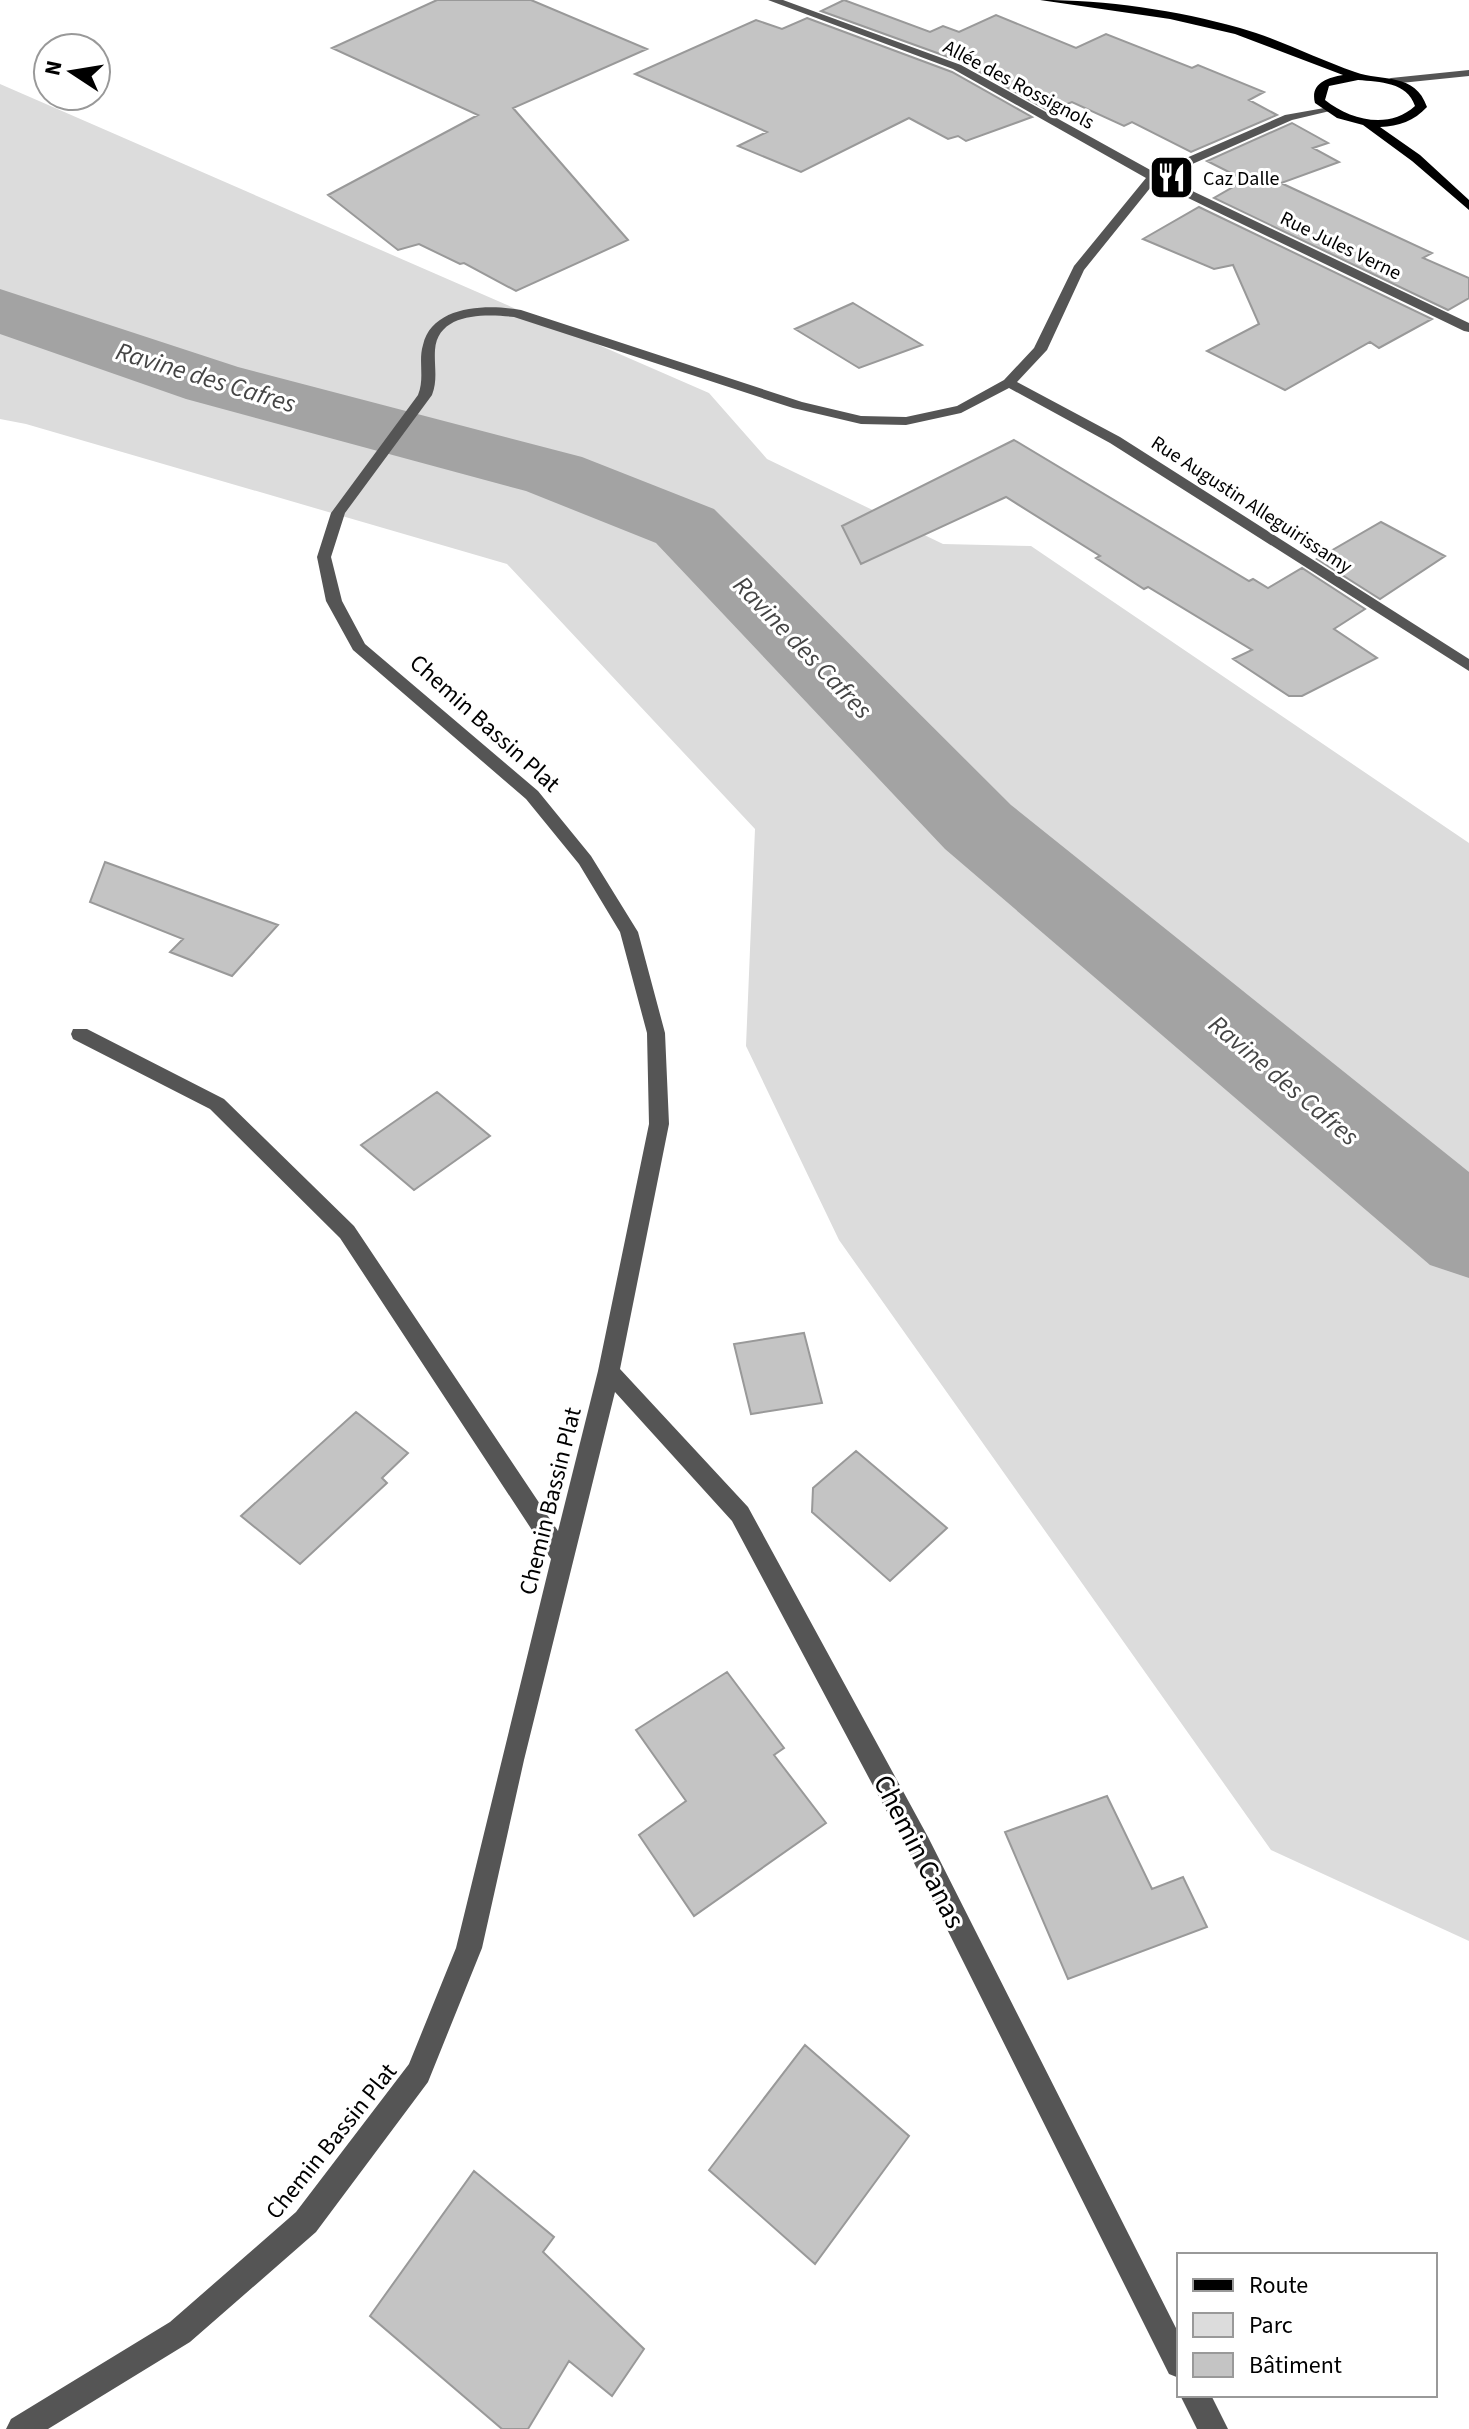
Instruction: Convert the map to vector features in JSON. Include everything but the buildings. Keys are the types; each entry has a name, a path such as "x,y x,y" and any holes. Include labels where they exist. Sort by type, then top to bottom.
{"main road":[{"path":"1045,0 1101,5 1238,31 1358,77"},
{"path":"1300,57 1321,87"},
{"path":"1407,130 1338,115 1326,109 1317,93 1321,87 1343,78 1358,77 1391,81 1417,95 1421,107 1407,130 1416,158"},
{"path":"1365,121 1416,158 1469,206"}],"street":[{"name":"Allée des Rossignols","path":"779,1 957,67 1153,177"},
{"path":"1391,81 1469,73"},
{"path":"1417,95 1441,76"},
{"path":"1009,383 1040,350 1078,269 1153,177 1289,117 1326,109"},
{"name":"Rue Jules Verne","path":"1153,177 1469,328"},
{"name":"Chemin Bassin Plat","path":"21,2429 180,2332 306,2222 419,2073 469,1948 512,1760 609,1371 659,1124 656,1033 629,932 585,860 532,795 359,647 334,601 324,557 338,513 432,382 429,345 438,326 462,314 492,310 516,313 798,405 861,420 906,421 961,409 1009,383"},
{"name":"Rue Augustin Alleguirissamy","path":"1009,383 1115,440 1469,666"},
{"path":"80,1034 217,1104 347,1232 563,1558"},
{"name":"Chemin Canas","path":"609,1371 740,1514 919,1846 1177,2360"},
{"path":"1196,2397 1213,2429"}],"green space":[{"path":"0,84 32,98 32,112 64,112 709,393 767,459 943,544 1031,546 1469,843 1469,1941 1271,1850 839,1240 746,1046 755,829 507,564 0,419"}],"waterway":[{"name":"Ravine des Cafres","path":"0,310 212,383 554,474 685,526 978,827 1469,1234"}],"place":[{"name":"Caz Dalle","path":"1172,178"}]}
